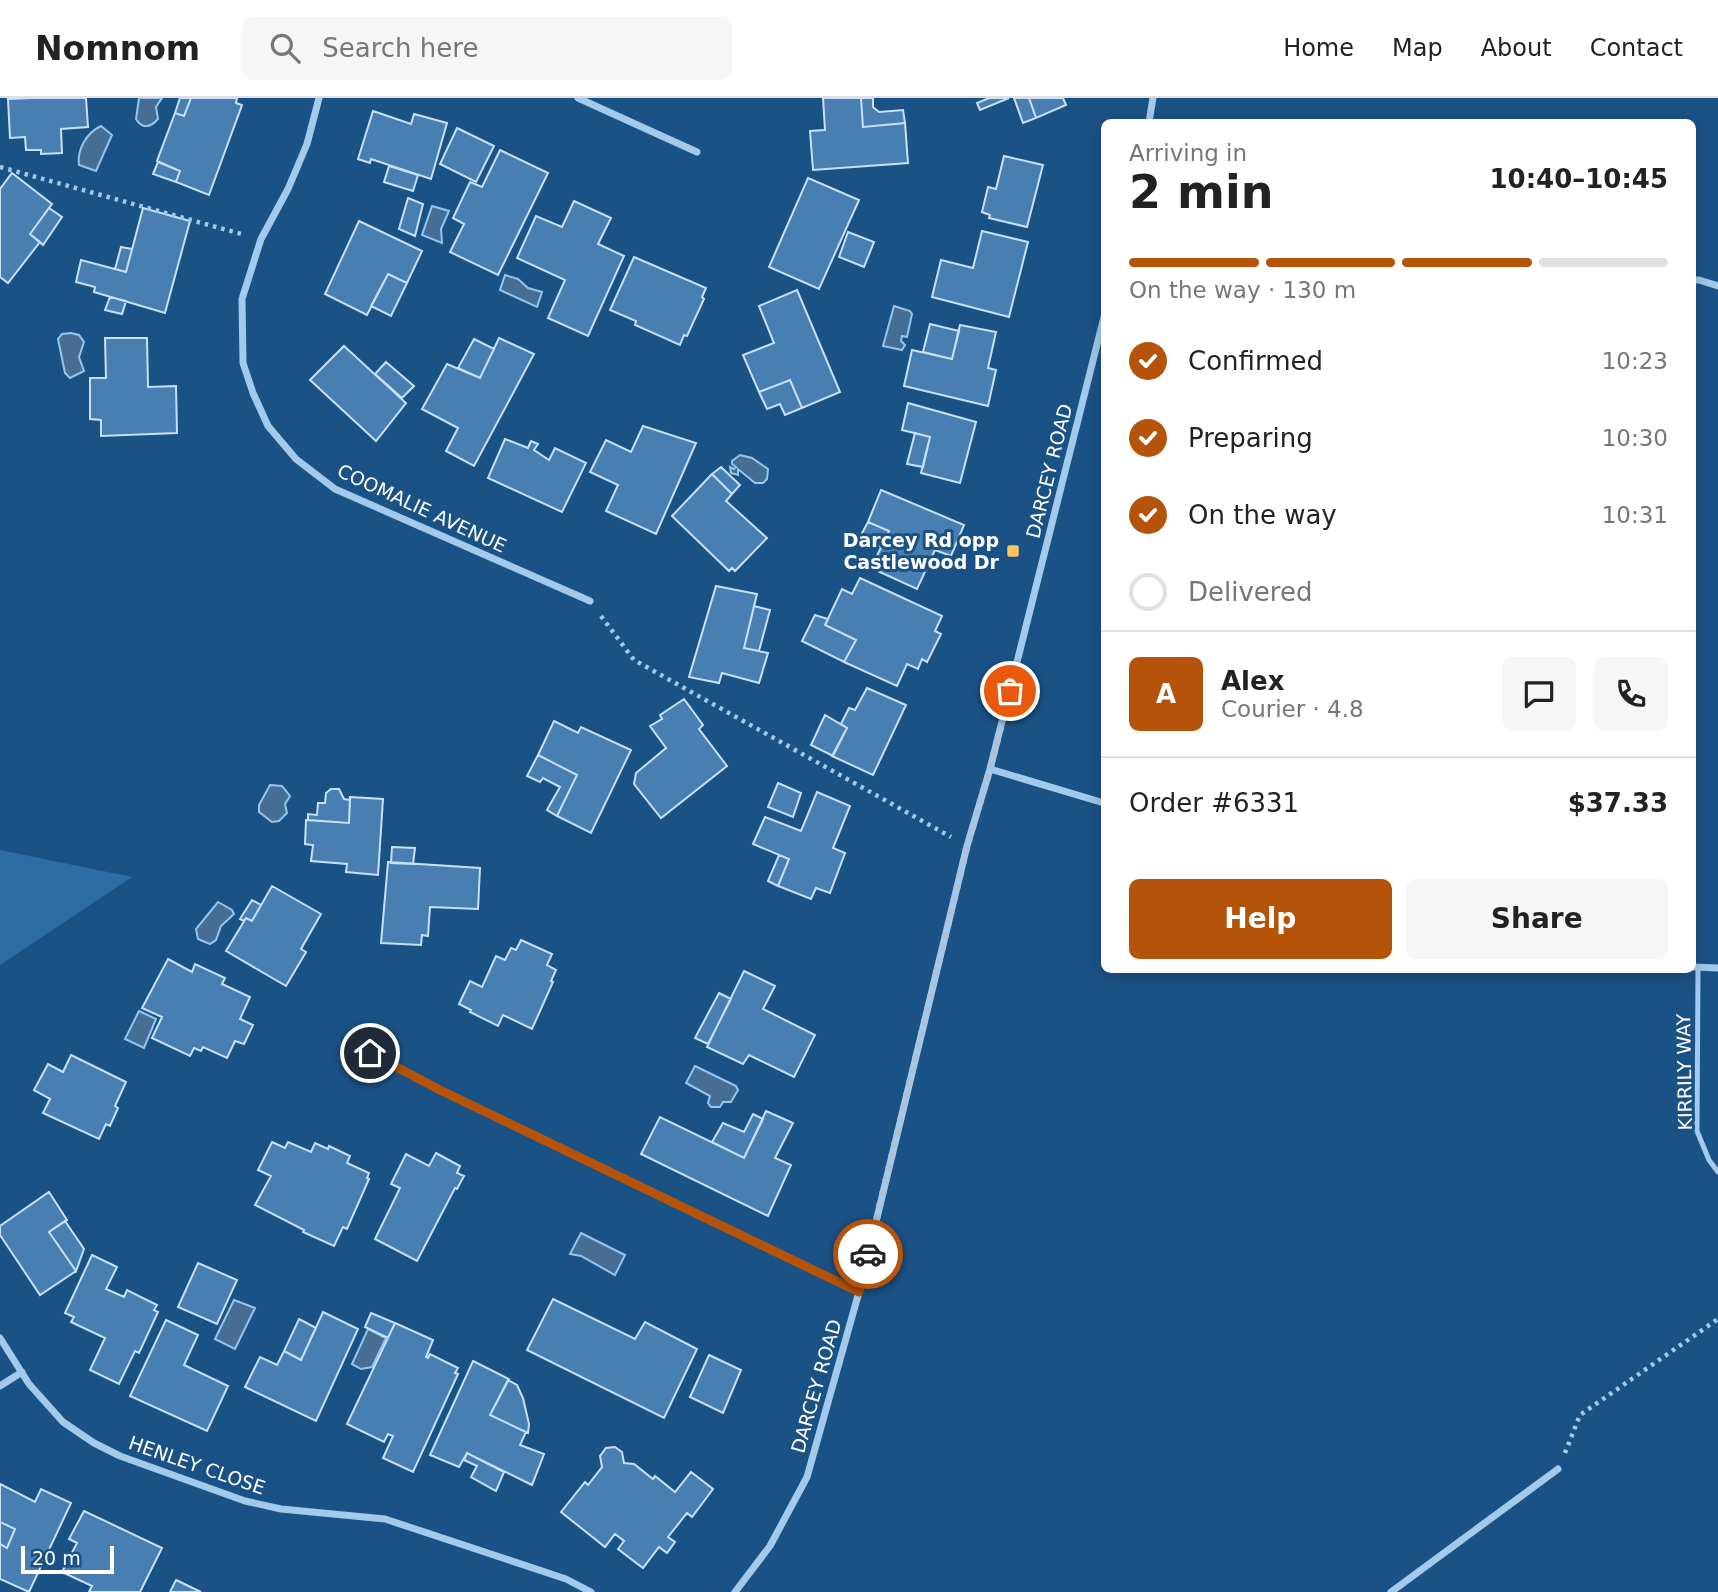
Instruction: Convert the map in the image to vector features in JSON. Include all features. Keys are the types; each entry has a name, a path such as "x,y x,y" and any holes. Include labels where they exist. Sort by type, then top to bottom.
{"street":[{"name":"COOMALIE AVENUE","path":"319,98 307,144 288,189 261,239 242,299 243,363 268,426 296,459 335,489 590,601"},
{"path":"579,98 697,152"},
{"path":"1150,119 1153,98"},
{"path":"1696,279 1718,286"},
{"name":"DARCEY ROAD","path":"735,1592 770,1546 807,1477 859,1292 967,846 990,769 1101,329"},
{"path":"990,769 1101,802"},
{"path":"1696,967 1718,968"},
{"path":"370,1053 440,1090 859,1292"},
{"name":"HENLEY CLOSE","path":"0,1338 47,1406 63,1422 120,1457 245,1501 281,1509 385,1518 566,1579 591,1592"},
{"path":"0,1387 22,1372"},
{"path":"1391,1592 1558,1469"}],"lane":[{"name":"KIRRILY WAY","path":"1695,973 1697,1131 1709,1160 1718,1172"}],"path":[{"path":"0,167 261,239"},
{"path":"590,601 634,660 967,846"},
{"path":"1558,1469 1580,1415 1718,1319"}],"shaded area":[{"path":"139,98 162,98 156,107 158,119 149,126 143,126 136,119"},
{"path":"101,126 112,135 96,171 79,165 79,159 87,137"},
{"path":"432,206 449,211 441,229 442,243 422,235"},
{"path":"505,275 518,279 528,288 542,292 537,307 500,290"},
{"path":"894,306 912,314 907,337 902,336 901,341 905,345 902,350 883,346"},
{"path":"62,334 79,335 84,342 79,357 84,371 70,378 65,373 58,339"},
{"path":"740,455 752,458 768,469 767,479 763,483 755,483 738,469 738,475 731,473 730,467 736,467 732,461"},
{"path":"270,785 282,786 290,796 285,804 287,813 279,821 272,822 259,812 259,805"},
{"path":"0,850 132,877 0,965"},
{"path":"218,902 234,914 221,926 216,940 210,944 198,939 196,929"},
{"path":"139,1011 156,1019 144,1048 125,1039"},
{"path":"695,1066 736,1086 738,1090 731,1102 723,1102 720,1107 711,1107 708,1103 710,1096 686,1083"},
{"path":"581,1233 625,1255 615,1275 581,1256 570,1254"},
{"path":"234,1300 255,1308 235,1349 215,1339"},
{"path":"368,1329 386,1338 372,1367 361,1369 352,1364"}],"building":[{"path":"86,98 88,127 61,129 62,153 41,154 41,150 26,150 25,137 10,138 8,99"},
{"path":"180,98 191,98 184,116 175,113"},
{"path":"191,98 237,98 236,103 242,105 209,195 176,182 180,171 157,161 175,113 184,116"},
{"path":"823,98 861,98 863,127 905,123 908,163 813,170 810,131 825,130"},
{"path":"861,98 873,98 873,107 879,112 903,110 905,123 863,127"},
{"path":"989,98 1009,98 980,110 977,103"},
{"path":"1014,98 1029,98 1036,118 1023,123"},
{"path":"1029,98 1063,98 1066,105 1036,118"},
{"path":"373,111 411,124 414,114 447,123 431,179 371,159 370,163 358,159"},
{"path":"457,128 494,146 476,182 440,164"},
{"path":"500,150 548,173 498,275 450,252 464,224 453,218 470,182 482,187"},
{"path":"1004,156 1043,165 1027,227 989,218 990,215 982,212 988,187 996,189"},
{"path":"158,162 180,171 176,182 153,174"},
{"path":"389,166 418,175 413,191 384,182"},
{"path":"12,173 52,204 30,234 40,242 8,283 0,277 0,189"},
{"path":"808,178 859,200 819,289 769,267"},
{"path":"408,198 423,204 415,236 399,229"},
{"path":"574,201 611,218 598,244 624,256 588,336 548,318 565,280 517,258 536,216 562,227"},
{"path":"49,208 62,217 43,245 30,234"},
{"path":"143,208 190,221 165,313 94,292 95,287 76,282 81,260 126,272"},
{"path":"359,221 422,251 407,283 388,274 367,315 325,294"},
{"path":"982,231 1028,242 1009,317 932,297 941,260 973,268"},
{"path":"848,232 874,242 864,267 839,257"},
{"path":"121,247 132,249 126,272 115,269"},
{"path":"634,257 706,288 702,297 704,299 680,345 635,325 636,321 610,310"},
{"path":"388,274 407,283 391,316 371,306"},
{"path":"797,290 840,392 802,408 790,380 759,392 743,355 774,343 759,306"},
{"path":"110,297 126,301 122,314 105,310"},
{"path":"930,324 959,331 952,359 923,352"},
{"path":"960,325 996,332 988,368 996,370 988,406 904,386 912,350 952,359"},
{"path":"105,338 147,338 148,387 176,386 177,433 101,436 101,420 90,419 90,378 106,378"},
{"path":"499,338 534,354 474,466 446,451 458,428 422,409 447,364 480,378"},
{"path":"474,339 494,349 480,378 458,368"},
{"path":"344,346 406,403 376,441 310,380"},
{"path":"386,362 414,386 402,398 375,374"},
{"path":"790,380 802,408 785,415 780,404 767,409 759,392"},
{"path":"908,403 976,422 960,483 921,473 930,437 902,430"},
{"path":"643,426 696,443 656,534 606,511 618,485 590,472 606,440 631,452"},
{"path":"915,433 930,437 923,467 907,464"},
{"path":"505,439 528,448 531,441 538,444 534,450 549,460 555,448 586,463 562,512 488,478"},
{"path":"721,467 740,485 732,494 712,474"},
{"path":"712,474 732,494 726,501 767,538 735,571 732,568 729,571 672,516"},
{"path":"881,490 964,525 951,556 935,550 917,589 871,568 889,531 868,522"},
{"path":"868,522 889,531 881,547 860,537"},
{"path":"860,578 942,616 935,631 941,634 927,662 922,659 918,669 907,664 897,686 844,662 856,640 825,625 842,589 852,594"},
{"path":"716,586 757,594 744,648 768,653 759,683 722,673 719,683 689,677"},
{"path":"754,606 770,610 759,651 744,648"},
{"path":"815,615 828,619 825,625 856,640 844,662 802,641"},
{"path":"867,688 906,705 873,775 832,756 847,728 841,724 849,708 855,710"},
{"path":"684,699 703,725 699,729 727,766 661,818 634,784 636,773 666,748 650,726 662,719 660,715"},
{"path":"825,715 847,728 833,756 811,745"},
{"path":"554,721 578,733 581,727 631,750 591,833 557,816 577,775 538,755"},
{"path":"538,755 577,775 557,816 547,810 560,787 543,778 540,782 527,776"},
{"path":"778,783 801,793 793,817 768,807"},
{"path":"331,789 339,789 344,799 350,800 349,823 308,820 308,814 317,815 318,803 325,803 326,793"},
{"path":"817,792 850,806 833,848 845,853 830,893 816,888 811,899 778,886 789,859 753,844 765,817 801,831"},
{"path":"350,797 383,799 378,875 346,872 347,864 311,861 313,845 305,844 306,820 349,823"},
{"path":"392,847 415,848 413,864 391,863"},
{"path":"779,855 789,859 778,886 768,881"},
{"path":"388,862 480,868 478,909 430,907 428,936 422,935 421,945 381,943"},
{"path":"272,886 321,914 301,949 306,952 286,986 226,951 246,918 252,921"},
{"path":"252,900 261,905 252,921 240,919"},
{"path":"521,940 552,954 547,965 556,970 532,1029 503,1015 498,1026 459,1004 470,981 482,987 496,956 505,960 511,948 516,950"},
{"path":"168,959 192,972 195,964 225,978 222,984 250,997 240,1019 253,1025 244,1044 235,1041 227,1058 203,1047 201,1051 194,1048 190,1056 152,1038 162,1017 142,1008"},
{"path":"744,971 775,986 763,1009 815,1035 794,1077 749,1055 743,1064 707,1047"},
{"path":"719,993 731,999 708,1044 695,1038"},
{"path":"71,1055 126,1082 115,1106 118,1108 110,1126 106,1124 99,1139 43,1113 50,1099 34,1090 48,1064 63,1072"},
{"path":"766,1111 793,1123 775,1158 791,1165 768,1216 641,1154 660,1117 744,1158"},
{"path":"753,1114 763,1119 744,1158 712,1142 723,1123 744,1132"},
{"path":"272,1142 285,1148 288,1142 311,1152 315,1143 328,1149 329,1146 350,1156 347,1163 369,1173 369,1179 347,1229 343,1227 334,1246 255,1205 271,1176 258,1170"},
{"path":"436,1153 460,1166 457,1173 464,1176 417,1261 375,1239 400,1188 391,1184 406,1154 429,1166"},
{"path":"49,1192 67,1220 49,1232 76,1271 40,1295 0,1235 0,1226"},
{"path":"65,1221 84,1249 76,1271 49,1232"},
{"path":"92,1255 117,1267 106,1289 124,1297 127,1290 157,1305 154,1310 158,1312 139,1353 135,1351 119,1384 90,1370 105,1338 71,1322 74,1317 65,1313"},
{"path":"198,1263 237,1280 217,1324 178,1307"},
{"path":"553,1299 635,1339 645,1322 697,1349 664,1418 527,1350"},
{"path":"323,1312 358,1329 316,1421 245,1387 260,1357 277,1365 284,1351 301,1360"},
{"path":"371,1313 395,1323 388,1338 365,1327"},
{"path":"299,1319 316,1328 301,1360 284,1351"},
{"path":"166,1320 198,1335 184,1365 228,1386 207,1431 130,1396"},
{"path":"395,1323 433,1340 426,1357 430,1354 458,1368 455,1373 458,1374 413,1472 383,1458 393,1436 388,1434 384,1442 347,1424"},
{"path":"709,1355 741,1370 723,1413 690,1397"},
{"path":"473,1361 509,1379 490,1415 526,1432 520,1445 544,1454 532,1485 467,1453 459,1467 430,1455"},
{"path":"508,1380 517,1385 523,1398 529,1424 528,1433 490,1415"},
{"path":"615,1447 622,1452 624,1463 634,1464 675,1492 691,1472 713,1489 692,1517 687,1513 668,1537 675,1542 667,1553 659,1547 643,1568 618,1549 624,1541 615,1534 605,1547 561,1512 585,1482 588,1485 602,1467 600,1456 606,1448"},
{"path":"467,1453 504,1472 496,1491 471,1477 477,1466 464,1460"},
{"path":"0,1484 35,1502 41,1489 71,1503 29,1592 0,1579 0,1544 7,1548 15,1529 0,1522"},
{"path":"84,1511 162,1548 140,1592 89,1592 92,1586 62,1572 77,1543 69,1539"},
{"path":"0,1522 15,1529 7,1548 0,1544"},
{"path":"176,1580 201,1592 170,1592"}],"way so far":[{"path":"868,1254 967,846 1010,691"}],"place":[{"name":"Darcey Rd opp Castlewood Dr","path":"1013,551"}],"route":[{"path":"370,1053 440,1090 859,1292 868,1254"}]}
